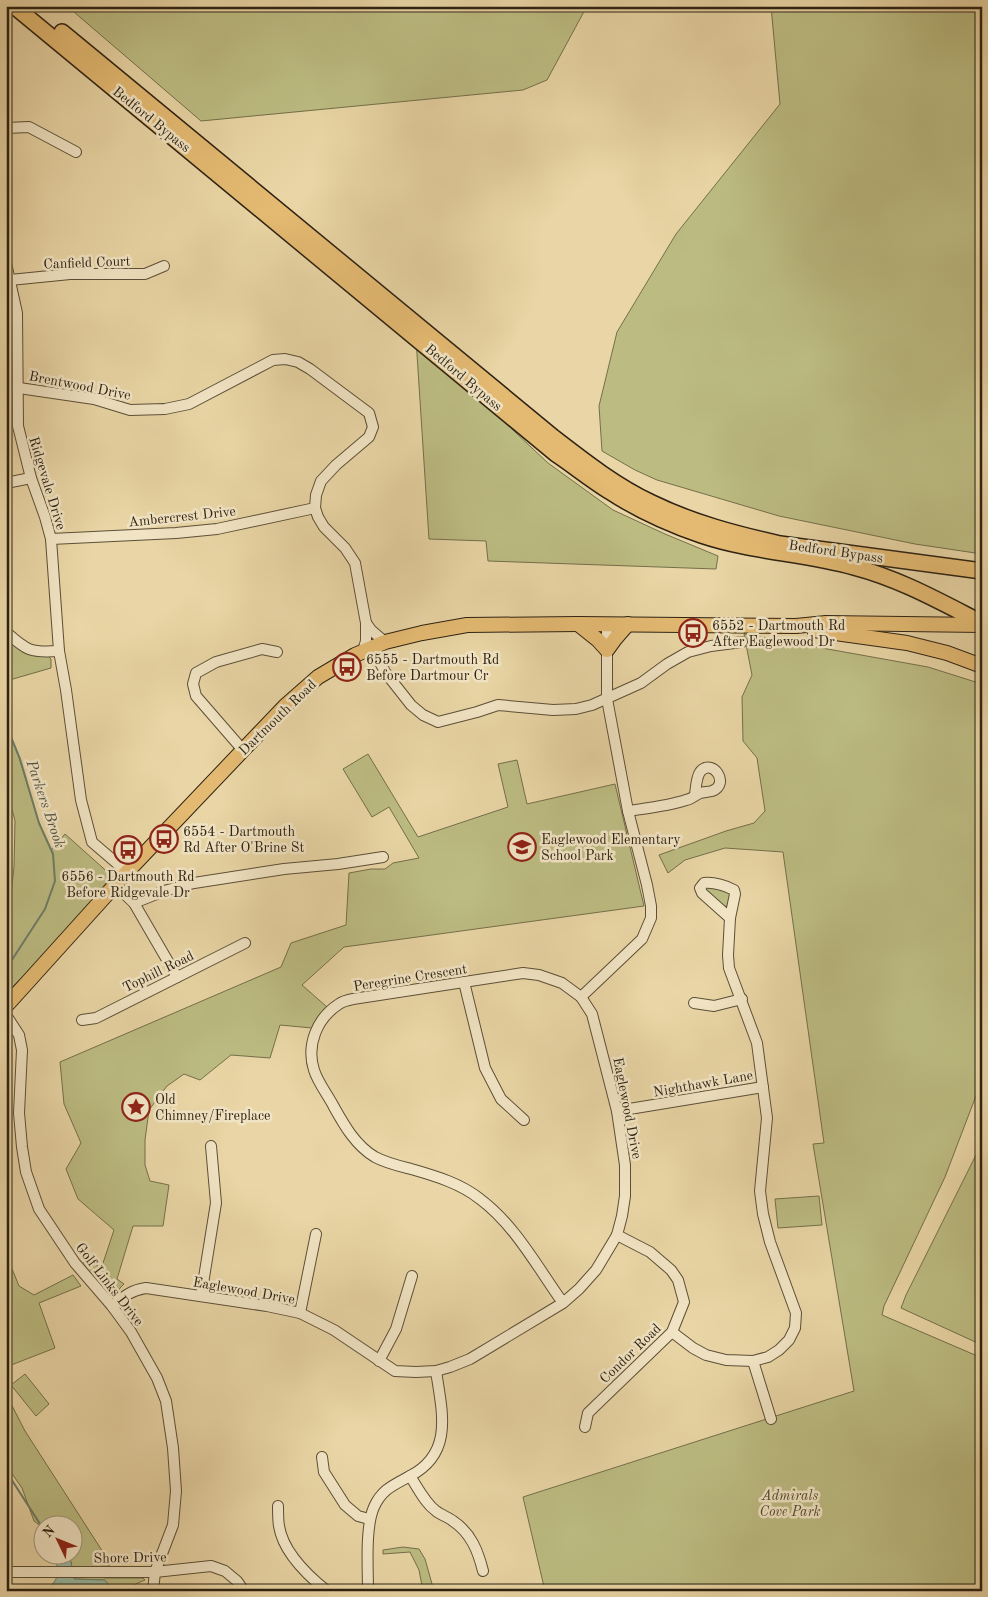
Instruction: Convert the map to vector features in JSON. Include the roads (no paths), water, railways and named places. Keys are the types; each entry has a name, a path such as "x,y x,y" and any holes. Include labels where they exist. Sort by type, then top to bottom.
{"highway":[{"name":"Bedford Bypass","path":"14,6 556,454 608,491 647,513 703,535 742,546 843,564 876,573 910,586 982,624"},
{"name":"Bedford Bypass","path":"30,6 553,437 604,475 624,487 651,503 691,520 750,537 800,546 982,571"}],"main road":[{"name":"Dartmouth Road","path":"6,1006 127,872 284,706 318,677 373,646 422,633 467,625 796,626 826,623 982,624"},
{"path":"578,624 607,650 628,624"},
{"name":"Dartmouth Road","path":"796,626 824,632 907,643 947,653 982,666"}],"street":[{"path":"6,128 29,127 76,152"},
{"name":"Ridgevale Drive","path":"6,264 17,313 18,426 23,452 51,539 59,651 81,800 92,842 127,872"},
{"name":"Canfield Court","path":"10,280 70,274 146,274 164,266"},
{"name":"Brentwood Drive","path":"18,388 94,399 130,410 165,409 189,404 274,360 285,359 298,362 369,414 373,427 369,437 336,465 321,481 316,495 315,508"},
{"path":"6,483 31,478"},
{"path":"315,508 324,527 345,548 355,563 366,623 366,641 373,646"},
{"name":"Ambercrest Drive","path":"51,539 209,530 315,508"},
{"path":"366,623 371,630 373,646 385,672 411,705 423,715 438,722 498,705 554,710 576,709 608,699 642,683 667,664 688,652 710,646 742,642"},
{"path":"581,997 642,939 651,918 651,906 628,811 608,699 607,624"},
{"path":"6,632 24,648 36,652 59,651"},
{"path":"242,750 196,696 193,684 196,673 216,662 262,649 277,652"},
{"path":"628,811 690,800 695,795"},
{"path":"134,904 164,891 194,883 284,869 338,864 383,857"},
{"path":"115,885 134,904 177,977"},
{"path":"672,1332 706,1355 726,1360 753,1361 768,1357 779,1350 789,1340 795,1328 796,1313 770,1242 763,1214 760,1191 767,1118 757,1043 729,968 730,918"},
{"name":"Tophill Road","path":"82,1020 96,1018 245,943"},
{"name":"Peregrine Crescent","path":"563,1303 516,1237 495,1211 480,1198 456,1183 393,1164 374,1156 360,1145 346,1128 314,1070 311,1051 313,1035 318,1026 339,1003 353,999 523,973 539,975 562,982 581,997"},
{"path":"464,982 485,1068 502,1099 524,1120"},
{"name":"Eaglewood Drive","path":"112,1306 125,1295 135,1290 146,1288 267,1306 300,1313 334,1330 395,1371 416,1372 436,1371 470,1359 563,1303 596,1270 617,1235 625,1196 626,1165 617,1112 592,1014 581,997"},
{"path":"694,1003 714,1006 742,999"},
{"name":"Golf Links Drive","path":"6,1015 19,1035 22,1050 19,1113 22,1147 26,1172 39,1209 74,1263 112,1306 131,1332 158,1378 167,1411 173,1448 176,1491 173,1525 155,1572 153,1591"},
{"name":"Nighthawk Lane","path":"617,1112 763,1087"},
{"path":"200,1296 216,1203 211,1146"},
{"path":"300,1313 316,1234"},
{"name":"Condor Road","path":"585,1427 588,1413 672,1332 684,1302 678,1280 671,1270 650,1252 617,1235"},
{"path":"379,1361 396,1329 412,1276"},
{"path":"753,1361 770,1419"},
{"path":"368,1591 369,1519 374,1506 382,1494 394,1484 424,1468 434,1458 442,1440 441,1409 436,1371"},
{"path":"322,1458 324,1472 345,1505 358,1516 369,1519"},
{"path":"410,1476 435,1511 455,1522 465,1531 478,1554 483,1571"},
{"path":"278,1506 278,1525 283,1542 294,1558 327,1591"},
{"name":"Shore Drive","path":"6,1572 155,1572 211,1566 225,1572 237,1581 244,1591"}],"waterway":[{"name":"Parkers Brook","path":"6,725 20,759 39,823 53,854 55,881 45,909 6,969"},
{"name":"Parkers Brook","path":"6,1471 34,1514"}],"place":[{"name":"6552 - Dartmouth Rd After Eaglewood Dr","path":"693,633"},
{"name":"6555 - Dartmouth Rd Before Dartmour Cr","path":"347,667"},
{"name":"6554 - Dartmouth Rd After O'Brine St","path":"164,839"},
{"name":"Eaglewood Elementary School Park","path":"522,847"},
{"name":"6556 - Dartmouth Rd Before Ridgevale Dr","path":"128,850"},
{"name":"Old Chimney/Fireplace","path":"136,1107"}],"park label":[{"name":"Admirals Cove Park","path":"790,1504"}]}
